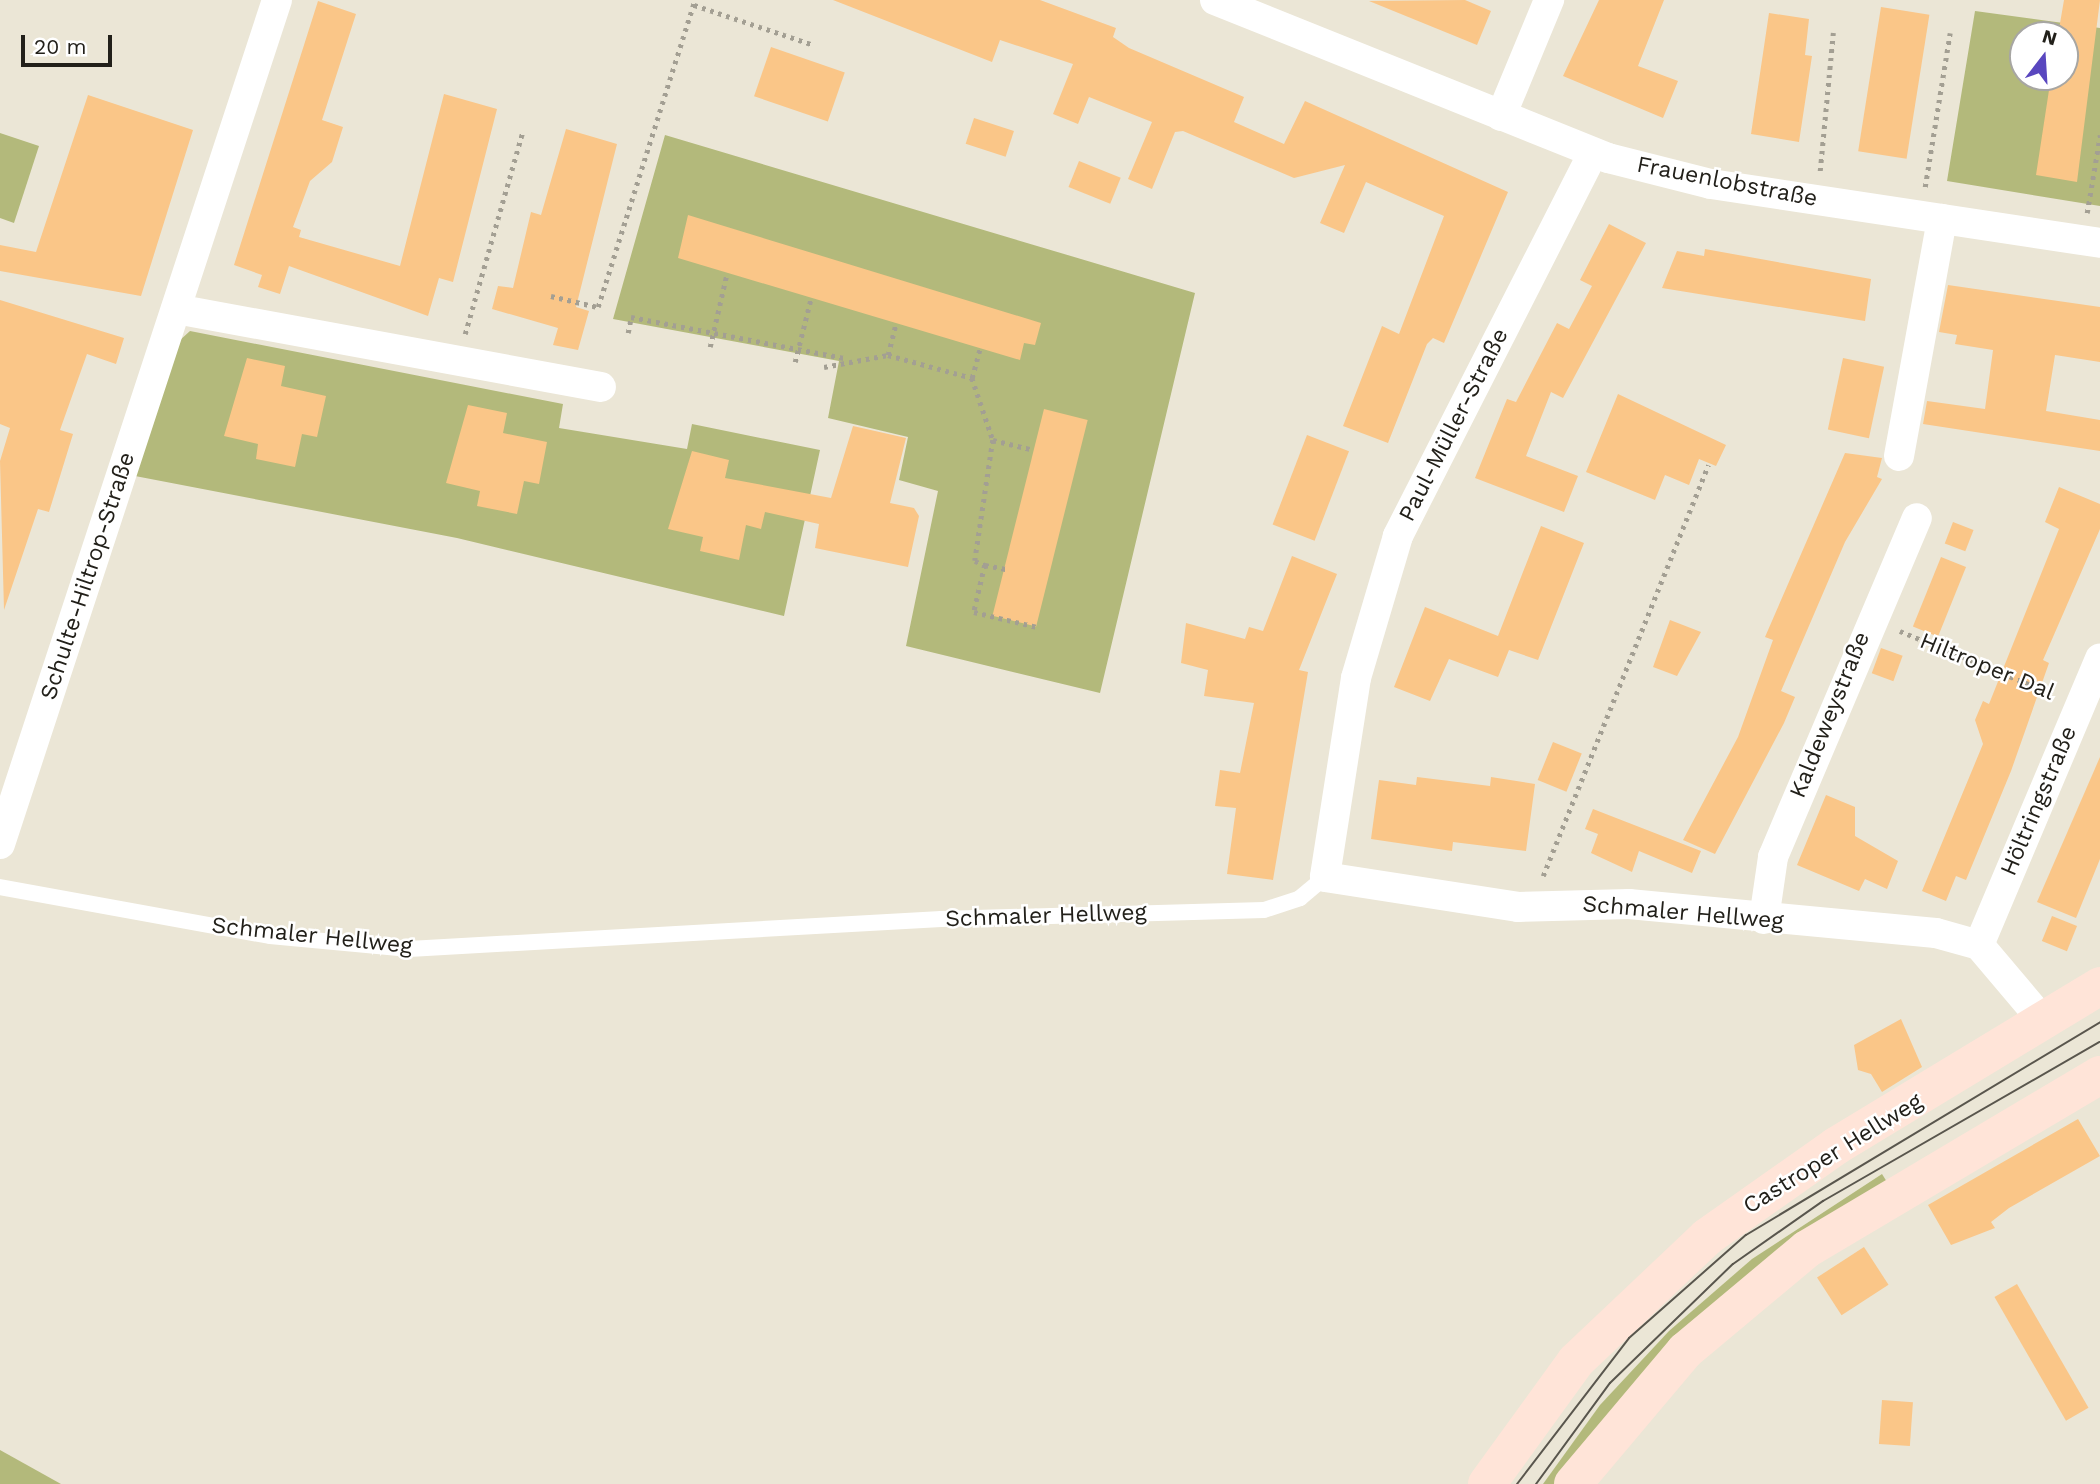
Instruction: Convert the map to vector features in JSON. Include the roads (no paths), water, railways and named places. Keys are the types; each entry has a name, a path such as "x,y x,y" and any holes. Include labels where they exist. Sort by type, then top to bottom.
{"main road":[{"name":"Castroper Hellweg","path":"1487,1484 1576,1360 1707,1237 1836,1146 2045,1023 2100,986"},
{"path":"1573,1484 1685,1351 1807,1249 2100,1075"}],"street":[{"name":"Schulte-Hiltrop-Straße","path":"0,844 277,0"},
{"name":"Frauenlobstraße","path":"1215,0 1594,153 1692,180 2091,242"},
{"path":"1501,116 1549,0"},
{"name":"Paul-Müller-Straße","path":"1325,877 1356,678 1398,536 1594,153"},
{"path":"1899,456 1931,217"},
{"path":"176,309 601,387"},
{"name":"Kaldeweystraße","path":"1764,919 1773,857 1870,619 1917,518"},
{"name":"Höltringstraße","path":"1979,945 2090,714 2100,658"},
{"name":"Schmaler Hellweg","path":"1325,877 1548,907 1629,904 1764,919 1936,933 1979,945"},
{"path":"1979,945 2045,1023"}],"lane":[{"name":"Schmaler Hellweg","path":"0,887 270,936 409,949 941,919 1264,910 1300,898 1325,877"}],"tram line":[{"path":"1517,1484 1629,1338 1746,1235 2100,1022"},
{"path":"1536,1484 1610,1383 1733,1264 1823,1201 2100,1042"}]}
